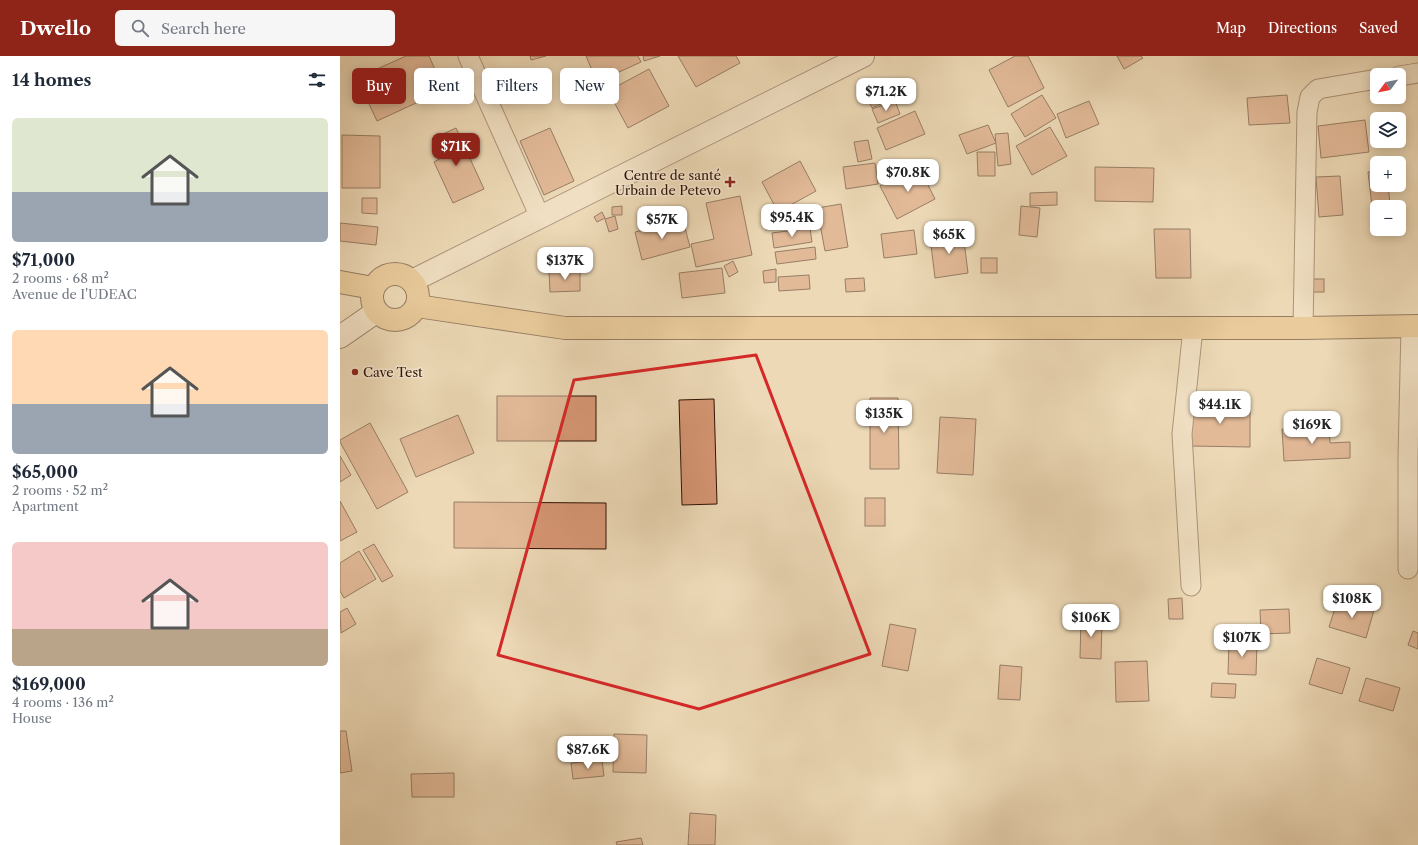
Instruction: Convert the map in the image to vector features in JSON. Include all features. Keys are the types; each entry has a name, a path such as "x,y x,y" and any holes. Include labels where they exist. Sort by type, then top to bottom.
{"main road":[{"path":"400,274 412,280 418,292 417,306 409,316 398,321 386,319 376,312 371,301 372,288 378,280 386,275 400,274"},
{"path":"340,282 372,288"},
{"path":"417,306 565,328 1303,328 1414,326"}],"street":[{"path":"468,56 540,217"},
{"path":"412,280 863,56"},
{"path":"1406,75 1418,73"},
{"path":"1303,328 1307,112 1310,97 1318,89 1370,80"},
{"path":"340,337 376,312"},
{"path":"1408,569 1408,458 1414,326"},
{"path":"1191,586 1182,434 1192,328"}],"highlighted area":[{"path":"756,355 870,654 699,709 498,655 574,380"}],"building":[{"path":"406,56 429,56 434,68 414,68 414,104 377,121 369,104 406,104 406,68 379,68"},
{"path":"530,56 546,56 531,60"},
{"path":"586,56 638,56 641,62 619,72 619,68 591,68"},
{"path":"643,56 660,56 644,61"},
{"path":"678,56 736,56 740,63 696,87"},
{"path":"1015,56 1028,56 1044,88 1008,107 989,70"},
{"path":"1117,56 1141,56 1143,58 1124,69"},
{"path":"649,69 669,106 628,128 615,104 619,104 619,85"},
{"path":"884,88 889,100 872,108 866,96"},
{"path":"1042,95 1056,118 1025,137 1011,114"},
{"path":"1287,95 1290,123 1249,125 1247,98"},
{"path":"895,101 900,114 878,123 872,109"},
{"path":"1089,101 1099,124 1066,138 1057,114"},
{"path":"915,111 925,134 886,150 877,128"},
{"path":"1365,120 1369,152 1321,158 1318,126"},
{"path":"988,125 996,143 967,154 959,135"},
{"path":"1050,127 1067,156 1032,175 1016,146"},
{"path":"456,128 484,189 453,203 434,162 441,158 432,139"},
{"path":"550,128 574,181 544,195 520,141"},
{"path":"1008,133 1011,164 998,166 995,134"},
{"path":"342,135 380,136 380,188 342,188"},
{"path":"868,140 872,159 858,162 854,142"},
{"path":"977,152 995,152 995,176 978,176"},
{"path":"800,161 816,191 778,212 762,182"},
{"path":"875,163 878,184 846,189 843,167"},
{"path":"919,167 935,199 897,219 880,186"},
{"path":"1095,167 1154,168 1153,202 1095,201"},
{"path":"1368,172 1370,172 1370,189"},
{"path":"1340,176 1343,215 1319,217 1316,177"},
{"path":"1057,192 1057,205 1030,206 1030,193"},
{"path":"1370,192 1389,192 1390,200 1371,200"},
{"path":"740,196 752,255 696,267 691,244 714,239 706,203"},
{"path":"362,198 377,198 377,214 362,213"},
{"path":"841,204 848,247 825,251 817,208"},
{"path":"622,206 622,215 612,215 612,207"},
{"path":"1021,206 1040,208 1037,237 1019,235"},
{"path":"602,212 605,218 597,222 594,217"},
{"path":"786,212 790,221 766,230 762,221"},
{"path":"615,216 618,229 609,232 605,219"},
{"path":"683,220 690,247 642,260 635,232"},
{"path":"340,223 378,227 376,245 340,241"},
{"path":"810,228 812,242 774,248 772,233"},
{"path":"1154,229 1190,229 1191,278 1156,278"},
{"path":"914,230 917,254 884,258 881,234"},
{"path":"963,233 968,273 935,278 930,237"},
{"path":"815,247 816,259 777,264 775,252"},
{"path":"577,253 578,264 563,265 562,254"},
{"path":"981,258 997,258 997,273 981,273"},
{"path":"733,261 738,272 729,277 724,266"},
{"path":"722,268 725,293 682,298 679,273"},
{"path":"776,269 776,282 764,283 763,271"},
{"path":"580,270 580,291 550,292 549,271"},
{"path":"809,275 810,289 779,291 778,277"},
{"path":"864,278 865,291 846,292 845,279"},
{"path":"1312,279 1324,279 1324,292 1312,292"},
{"path":"497,396 596,396 596,441 497,441"},
{"path":"870,398 898,398 899,469 870,469"},
{"path":"714,399 717,504 682,505 679,400"},
{"path":"1191,403 1250,404 1250,447 1191,446"},
{"path":"458,415 474,453 416,477 400,439"},
{"path":"940,417 976,419 973,475 937,473"},
{"path":"370,423 408,492 377,509 340,442 340,440"},
{"path":"1329,428 1330,443 1350,442 1350,458 1284,461 1282,429"},
{"path":"340,456 351,475 340,482"},
{"path":"865,498 885,498 885,526 865,526"},
{"path":"340,501 357,532 340,541"},
{"path":"454,502 606,503 606,549 454,548"},
{"path":"374,544 393,576 382,582 363,550"},
{"path":"359,551 376,579 344,598 340,591 340,563"},
{"path":"1182,598 1183,619 1169,619 1168,599"},
{"path":"1338,599 1374,610 1366,638 1329,627"},
{"path":"347,608 356,624 341,633 340,612"},
{"path":"1289,609 1290,633 1261,634 1260,610"},
{"path":"1081,618 1102,619 1101,659 1080,658"},
{"path":"890,624 916,629 908,671 882,666"},
{"path":"1413,631 1418,633 1418,649 1408,645"},
{"path":"1229,642 1257,643 1256,675 1228,674"},
{"path":"1317,658 1350,668 1342,694 1309,684"},
{"path":"1147,661 1149,701 1116,702 1115,662"},
{"path":"1000,665 1022,667 1020,700 998,699"},
{"path":"1366,678 1400,688 1393,711 1359,701"},
{"path":"1212,683 1236,684 1235,698 1211,697"},
{"path":"340,731 346,731 352,771 340,773"},
{"path":"614,734 647,735 646,773 613,772"},
{"path":"602,760 604,776 573,779 571,763"},
{"path":"454,773 454,797 412,797 411,774"},
{"path":"690,813 716,815 715,845 688,845"},
{"path":"641,838 643,845 617,845 616,842"}],"place":[{"name":"Centre de santé Urbain de Petevo","path":"730,182"},
{"name":"Cave Test","path":"355,372"}]}
